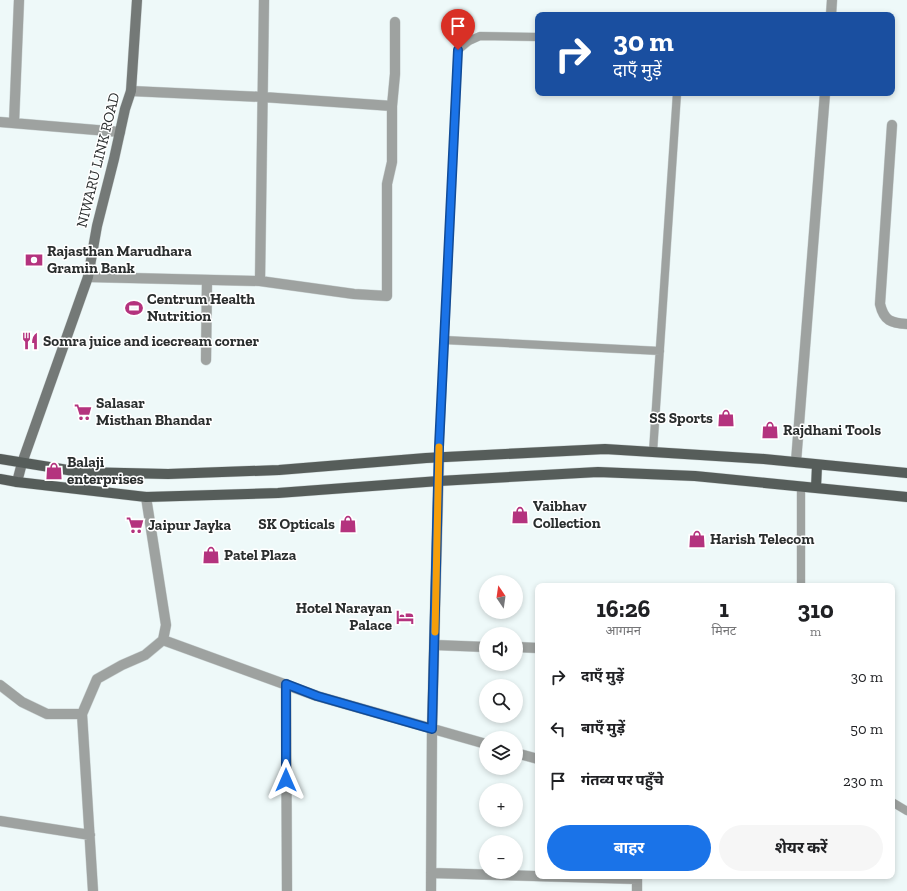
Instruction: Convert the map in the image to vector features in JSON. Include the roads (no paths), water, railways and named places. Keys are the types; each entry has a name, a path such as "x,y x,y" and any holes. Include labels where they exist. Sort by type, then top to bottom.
{"main road":[{"path":"0,460 80,472 168,474 279,470 439,458 605,450 764,459 907,473"},
{"path":"816,488 817,465"},
{"path":"0,479 146,497 278,493 439,481 598,472 695,476 907,497"}],"street":[{"path":"14,123 19,0"},
{"name":"NIWARU LINK ROAD","path":"17,482 22,463 88,277 97,226 131,91 137,0"},
{"path":"260,281 264,0"},
{"path":"831,12 832,0"},
{"path":"88,277 260,281 354,294 387,296 387,184 392,162 395,22"},
{"path":"131,91 263,97 392,106"},
{"path":"796,462 825,96"},
{"path":"0,122 120,132"},
{"path":"892,125 880,304 886,319 896,323 907,324"},
{"path":"206,360 207,280"},
{"path":"431,891 432,729 439,458"},
{"path":"93,891 82,714 97,679 122,665 145,655 163,640 166,625 146,497"},
{"path":"163,640 317,696 479,742"},
{"path":"435,645 479,647"},
{"path":"523,648 535,648"},
{"path":"286,684 287,891"},
{"path":"0,685 22,702 47,714 82,714"},
{"path":"523,755 535,758"},
{"path":"0,821 90,835"},
{"path":"431,873 535,876"},
{"path":"637,879 637,891"}],"lane":[{"path":"439,458 458,50 469,41 480,36 535,37"},
{"path":"653,452 677,96"},
{"path":"444,340 660,351"},
{"path":"801,583 802,486"},
{"path":"895,804 907,811"}],"place":[{"name":"Rajasthan Marudhara Gramin Bank","path":"34,260"},
{"name":"Centrum Health Nutrition","path":"134,308"},
{"name":"Somra juice and icecream corner","path":"30,341"},
{"name":"Salasar Misthan Bhandar","path":"83,412"},
{"name":"SS Sports","path":"726,418"},
{"name":"Rajdhani Tools","path":"770,430"},
{"name":"Balaji enterprises","path":"54,471"},
{"name":"Vaibhav Collection","path":"520,515"},
{"name":"SK Opticals","path":"348,524"},
{"name":"Jaipur Jayka","path":"135,525"},
{"name":"Harish Telecom","path":"697,539"},
{"name":"Patel Plaza","path":"211,555"},
{"name":"Hotel Narayan Palace","path":"405,617"}]}
